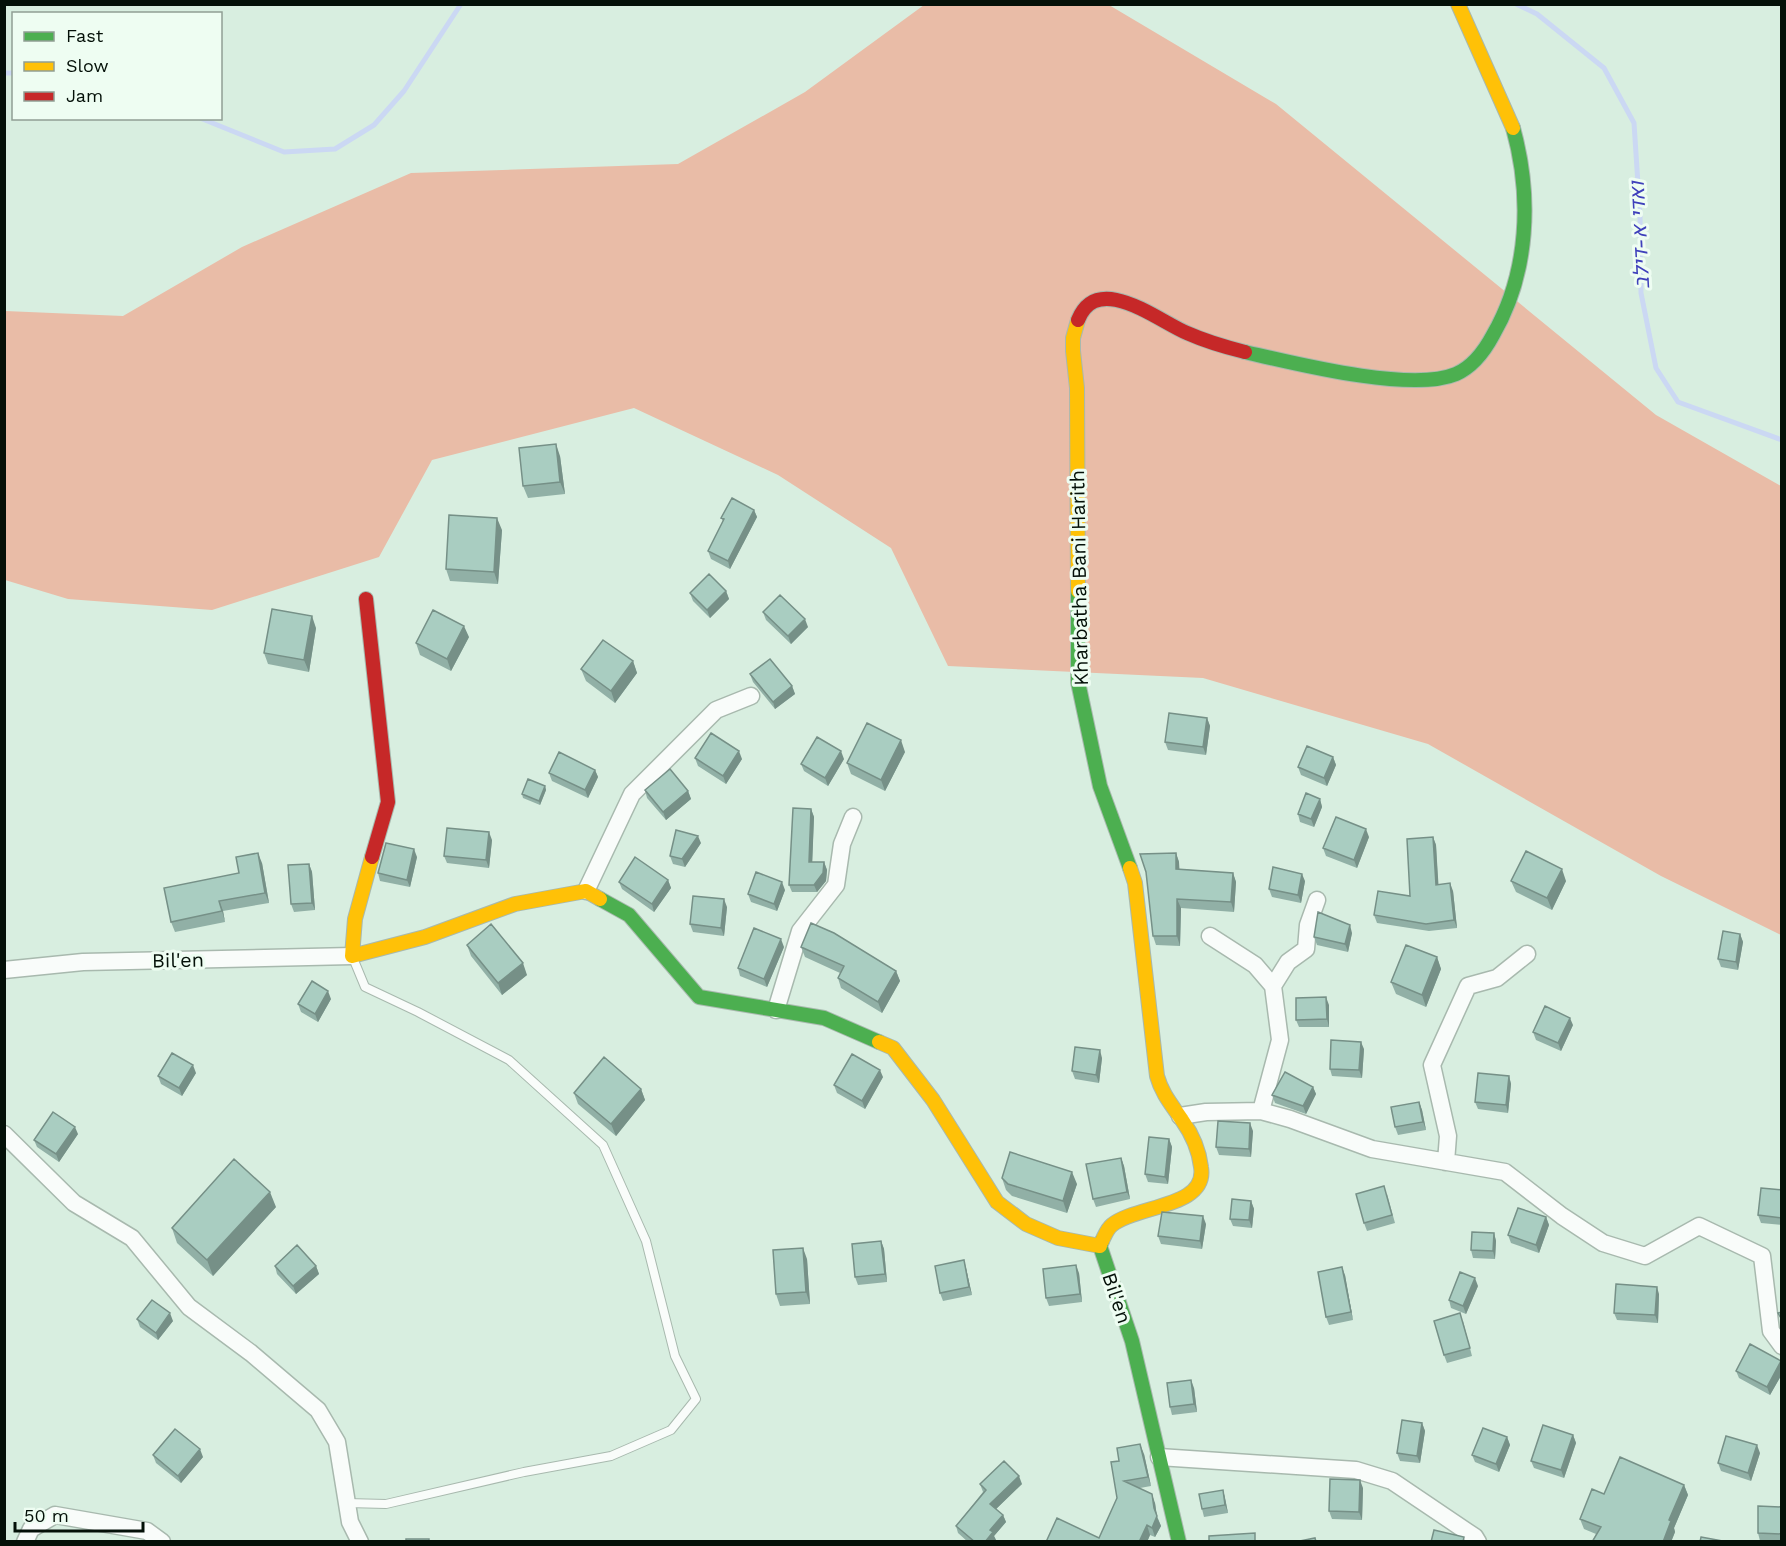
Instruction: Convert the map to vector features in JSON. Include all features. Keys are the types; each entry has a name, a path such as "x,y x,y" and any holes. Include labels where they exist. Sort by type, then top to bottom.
{"street":[{"name":"Kharbatha Bani Harith","path":"1180,1116 1161,1093 1157,1076 1135,884 1127,856 1100,786 1078,682 1077,388 1073,348 1076,322 1084,311 1098,300 1115,298 1187,333 1232,349 1350,375 1433,380 1455,374 1478,357 1495,335 1508,305 1520,266 1525,232 1525,196 1512,127 1458,4"},
{"path":"366,599 388,802 355,919 352,956 425,937 515,904 586,891 629,915 699,997 825,1018 893,1048 933,1100 997,1202 1026,1224 1058,1238 1100,1246"},
{"path":"586,891 632,794 716,710 751,696"},
{"path":"776,1010 800,931 836,885 842,844 854,818"},
{"path":"1273,986 1288,962 1306,949 1308,925 1317,900"},
{"path":"1210,936 1255,965 1273,986 1280,1040 1262,1112"},
{"path":"1446,1162 1448,1136 1432,1065 1468,986 1497,978 1527,954"},
{"name":"Bil'en","path":"4,970 82,962 352,956"},
{"path":"1180,1116 1262,1112 1290,1119 1372,1149 1505,1172 1562,1216 1603,1243 1645,1256 1700,1226 1762,1256 1771,1331 1782,1347"},
{"name":"Bil'en","path":"1179,1542 1132,1341 1100,1246 1109,1228 1129,1215 1187,1197 1200,1187 1203,1176 1200,1159 1191,1133 1180,1116"},
{"path":"4,1134 74,1203 132,1238 189,1307 251,1353 318,1410 337,1442 350,1522 360,1542"},
{"path":"1159,1457 1356,1470 1392,1481 1475,1537 1478,1542"},
{"path":"25,1542 32,1529 55,1515 147,1531 162,1542"}],"lane":[{"path":"347,1503 386,1504 524,1472 611,1456 671,1430 696,1399 675,1356 646,1241 603,1145 509,1060 365,987 352,956"}],"shaded area":[{"path":"924,5 1109,5 1276,104 1656,415 1781,486 1781,935 1661,876 1428,744 1203,678 948,666 891,548 778,475 634,408 432,460 379,557 212,610 68,599 5,580 5,311 123,316 242,247 411,173 678,164 805,92"}],"building":[{"path":"556,444 560,482 523,486 519,448"},
{"path":"732,498 754,510 728,561 708,551"},
{"path":"449,515 497,518 494,572 446,569"},
{"path":"709,574 726,591 707,610 690,593"},
{"path":"780,595 805,619 788,636 763,612"},
{"path":"272,609 312,616 304,660 264,653"},
{"path":"433,610 464,626 447,659 416,643"},
{"path":"603,640 633,661 611,691 581,669"},
{"path":"770,659 792,686 773,702 750,674"},
{"path":"1169,713 1207,718 1203,747 1165,742"},
{"path":"867,723 901,740 881,780 847,763"},
{"path":"711,733 739,751 723,776 695,758"},
{"path":"817,737 841,751 825,778 801,764"},
{"path":"1307,746 1333,757 1324,778 1298,767"},
{"path":"559,752 595,770 585,790 549,773"},
{"path":"670,769 688,791 663,812 645,790"},
{"path":"528,779 545,786 539,801 522,794"},
{"path":"1306,793 1320,799 1311,819 1298,814"},
{"path":"793,808 811,809 809,862 824,862 823,873 814,885 789,885"},
{"path":"1336,817 1366,829 1354,860 1323,848"},
{"path":"447,828 489,832 486,860 444,856"},
{"path":"676,830 698,836 682,859 670,856"},
{"path":"1433,837 1436,885 1450,883 1454,920 1426,924 1374,915 1378,891 1410,896 1407,839"},
{"path":"386,843 414,849 407,880 378,873"},
{"path":"1526,851 1562,869 1547,898 1511,881"},
{"path":"258,853 265,893 219,901 222,911 171,922 164,888 239,873 236,857"},
{"path":"1176,853 1176,869 1233,873 1231,902 1177,899 1177,936 1153,936 1146,872 1140,854"},
{"path":"635,857 668,880 652,904 619,882"},
{"path":"309,864 312,903 291,904 288,865"},
{"path":"1273,867 1302,874 1298,895 1269,889"},
{"path":"756,872 782,882 774,904 748,894"},
{"path":"693,896 724,899 721,928 690,924"},
{"path":"1318,912 1350,925 1345,944 1314,937"},
{"path":"811,923 834,933 896,971 878,1002 838,978 844,966 801,947"},
{"path":"491,924 523,963 498,983 467,945"},
{"path":"754,928 781,939 764,979 738,968"},
{"path":"1723,931 1740,934 1736,962 1718,959"},
{"path":"1406,945 1437,957 1422,995 1391,982"},
{"path":"312,981 328,991 315,1014 298,1004"},
{"path":"1326,997 1327,1019 1296,1020 1296,998"},
{"path":"1545,1006 1570,1018 1558,1043 1533,1032"},
{"path":"1331,1040 1361,1042 1359,1070 1330,1069"},
{"path":"1075,1047 1100,1050 1096,1075 1072,1071"},
{"path":"172,1053 193,1065 179,1088 158,1076"},
{"path":"852,1054 880,1070 862,1101 834,1085"},
{"path":"604,1057 641,1089 611,1124 574,1093"},
{"path":"1285,1072 1313,1087 1303,1106 1272,1095"},
{"path":"1478,1073 1509,1076 1506,1105 1475,1102"},
{"path":"1419,1102 1423,1122 1395,1127 1391,1107"},
{"path":"53,1112 75,1127 56,1154 34,1140"},
{"path":"1218,1121 1250,1123 1249,1149 1216,1147"},
{"path":"1149,1137 1169,1139 1165,1177 1145,1174"},
{"path":"1010,1152 1072,1172 1063,1201 1008,1184 1002,1178"},
{"path":"1121,1158 1127,1192 1093,1199 1086,1164"},
{"path":"234,1159 270,1192 207,1260 172,1228"},
{"path":"1384,1186 1392,1215 1364,1223 1356,1194"},
{"path":"1761,1188 1782,1190 1782,1218 1758,1215"},
{"path":"1232,1199 1251,1201 1249,1220 1230,1219"},
{"path":"1518,1208 1546,1217 1536,1245 1508,1235"},
{"path":"1162,1212 1203,1216 1200,1241 1158,1236"},
{"path":"1472,1232 1494,1233 1493,1251 1471,1250"},
{"path":"881,1241 885,1274 855,1277 852,1244"},
{"path":"297,1245 316,1266 293,1286 275,1266"},
{"path":"803,1248 806,1292 776,1294 773,1250"},
{"path":"964,1260 969,1287 940,1293 935,1266"},
{"path":"1076,1265 1080,1294 1046,1298 1043,1269"},
{"path":"1342,1267 1351,1312 1326,1317 1318,1272"},
{"path":"1460,1272 1475,1278 1463,1306 1449,1300"},
{"path":"1616,1284 1657,1287 1655,1315 1614,1313"},
{"path":"152,1300 170,1313 156,1333 137,1319"},
{"path":"1460,1313 1470,1348 1444,1355 1434,1321"},
{"path":"1750,1344 1781,1361 1767,1387 1736,1371"},
{"path":"1191,1380 1194,1404 1170,1407 1167,1383"},
{"path":"1402,1420 1422,1423 1417,1456 1397,1453"},
{"path":"1543,1425 1573,1435 1561,1470 1531,1461"},
{"path":"1483,1428 1507,1437 1496,1464 1472,1455"},
{"path":"175,1429 200,1449 178,1476 153,1455"},
{"path":"1726,1436 1757,1445 1748,1473 1718,1463"},
{"path":"1140,1444 1148,1477 1124,1481 1152,1494 1157,1516 1152,1528 1147,1525 1139,1542 1046,1542 1057,1518 1099,1538 1117,1498 1111,1462 1119,1461 1117,1448"},
{"path":"1620,1457 1684,1485 1669,1520 1671,1521 1663,1542 1592,1542 1601,1527 1580,1519 1592,1489 1604,1494"},
{"path":"1004,1461 1019,1476 990,1504 1003,1515 990,1530 993,1532 985,1542 975,1542 956,1526 986,1490 980,1484"},
{"path":"1330,1479 1360,1480 1359,1512 1329,1511"},
{"path":"1223,1490 1225,1505 1202,1509 1199,1494"},
{"path":"1758,1506 1782,1507 1782,1534 1758,1533"},
{"path":"1434,1530 1464,1537 1463,1542 1431,1542"},
{"path":"1255,1533 1255,1542 1209,1542 1209,1536"},
{"path":"1701,1537 1728,1542 1700,1542"},
{"path":"1315,1538 1316,1542 1295,1542"},
{"path":"406,1539 429,1539 429,1542 406,1542"}],"waterway":[{"name":"ואדי א-דילב","path":"205,120 284,152 335,149 374,125 404,91 461,4"},
{"name":"ואדי א-דילב","path":"1516,4 1537,14 1604,68 1634,123 1640,215 1641,293 1656,368 1678,402 1782,440"},
{"name":"ואדי א-דילב","path":"4,73 12,73"}],"traffic: fast":[{"path":"1245,352 1321,369 1411,380 1436,379 1456,374 1467,367 1486,346 1505,311 1520,260 1525,207 1523,180 1513,128"},
{"path":"1078,591 1078,682 1100,786 1130,868"},
{"path":"600,899 629,915 699,997 824,1018 879,1042"},
{"path":"1102,1241 1100,1246 1132,1341 1179,1542"}],"traffic: slow":[{"path":"1458,4 1513,128"},
{"path":"1078,320 1073,338 1077,388 1078,591"},
{"path":"372,857 355,919 352,956 425,937 515,904 586,891 600,899"},
{"path":"1102,1241 1107,1230 1123,1218 1168,1204 1193,1191 1200,1180 1201,1167 1199,1154 1186,1125 1164,1094 1157,1076 1135,883 1130,868"},
{"path":"879,1042 893,1048 933,1100 997,1202 1026,1224 1058,1238 1100,1246"}],"traffic: jam":[{"path":"1078,320 1087,306 1099,300 1114,299 1145,311 1194,336 1245,352"},
{"path":"366,599 388,802 372,857"}]}
